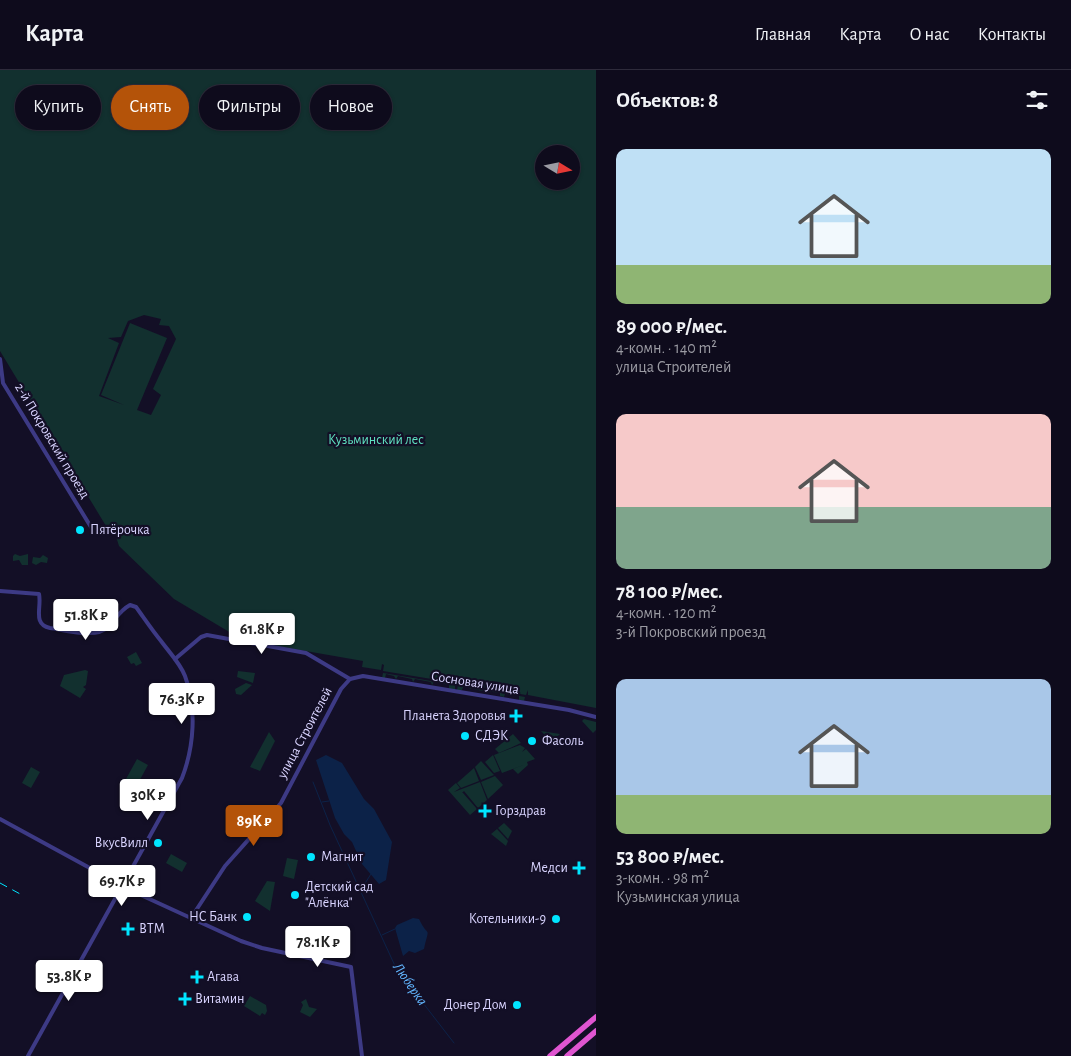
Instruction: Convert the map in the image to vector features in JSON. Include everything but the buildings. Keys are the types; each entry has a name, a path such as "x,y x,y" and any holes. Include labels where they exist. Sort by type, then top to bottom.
{"highway":[{"path":"550,1056 596,1018"},
{"path":"567,1056 596,1031"}],"street":[{"name":"2-й Покровский проезд","path":"0,359 3,382 94,532"},
{"path":"0,592 39,594 38,619 43,626 50,628 101,631 108,626 122,609 130,605 136,607 175,659 185,676 189,695 192,738 190,756 182,778 28,1056"},
{"path":"175,659 207,635 306,653 350,679"},
{"name":"Сосновая улица","path":"350,679 363,676 559,708 596,717"},
{"name":"улица Строителей","path":"191,918 224,866 278,808 341,689 350,679"},
{"path":"0,819 123,886 191,918 262,948 351,967 362,1056"}],"green space":[{"name":"Кузьминский лес","path":"0,70 596,70 596,708 528,695 528,690 526,695 458,683 457,677 456,683 383,671 384,665 382,664 381,670 362,667 363,661 249,641 236,636 174,599 119,546 112,524 106,526 0,351","holes":["144,315 161,319 159,325 169,326 176,339 153,389 161,395 151,415 137,410 167,338 130,323 101,395 124,405 99,396 119,343 108,338 121,337 128,321"]},
{"path":"15,554 20,556 28,554 28,565 22,565 19,560 13,561"},
{"path":"43,555 48,558 47,563 41,562 36,565 32,563 33,557 40,558"},
{"path":"136,652 142,663 136,666 134,663 131,664 127,657"},
{"path":"88,671 86,685 83,687 86,689 80,698 60,686 64,675"},
{"path":"238,671 255,673 253,683 237,677"},
{"path":"383,673 455,685 455,690 449,689 449,685 434,682 432,685 431,682 415,679 413,682 412,679 398,676 396,679 394,676 386,674 385,678 382,678"},
{"path":"246,683 252,685 241,695 236,694 235,689"},
{"path":"458,685 525,697 524,701 519,700 519,696 505,694 504,697 500,696 500,693 485,691 484,694 483,691 463,687 462,690 457,690"},
{"path":"584,719 596,722 596,730 593,733 582,721"},
{"path":"541,731 560,734 551,742"},
{"path":"269,732 275,741 260,771 250,767"},
{"path":"513,734 521,743 499,753 495,749"},
{"path":"520,745 525,748 522,752 526,749 535,759 527,762 528,765 518,774 513,769 526,764 502,773 494,755"},
{"path":"493,755 500,771 494,773 485,762"},
{"path":"137,759 148,765 137,785 126,779"},
{"path":"481,761 494,775 481,780 475,767"},
{"path":"31,767 40,772 31,788 22,783"},
{"path":"474,768 479,781 461,788 457,783"},
{"path":"495,776 503,785 488,799 481,782"},
{"path":"480,782 487,800 478,808 464,791 462,793 477,809 470,815 448,790 456,783 460,788 454,792"},
{"path":"504,823 512,831 508,839 498,828"},
{"path":"497,829 508,841 506,846 491,834"},
{"path":"171,854 187,863 182,872 166,863"},
{"path":"287,858 298,860 294,879 283,876"},
{"path":"267,881 275,882 270,911 255,901"},
{"path":"250,996 266,1005 267,1011 265,1015 262,1013 260,1016 244,1006"},
{"path":"306,999 309,1007 317,1009 310,1017 300,1012 303,1005 301,1002"}],"water":[{"path":"326,755 342,763 364,799 374,809 392,842 386,880 379,884 362,864 352,842 344,834 335,818 316,760"},
{"path":"413,918 419,919 428,932 424,949 415,953 409,951 403,956 395,928 397,925"}],"waterway":[{"name":"Люберка","path":"313,782 330,825 396,968 454,1043"},
{"name":"Люберка","path":"322,802 329,801"},
{"path":"362,888 371,874"},
{"path":"382,935 395,929"}],"railway":[{"path":"0,883 22,895"}],"place":[{"name":"Пятёрочка","path":"80,530"},
{"name":"Планета Здоровья","path":"516,716"},
{"name":"СДЭК","path":"465,736"},
{"name":"Фасоль","path":"532,741"},
{"name":"Горздрав","path":"485,811"},
{"name":"ВкусВилл","path":"158,843"},
{"name":"Магнит","path":"311,857"},
{"name":"Медси","path":"579,868"},
{"name":"Детский сад \"Алёнка\"","path":"295,895"},
{"name":"НС Банк","path":"247,917"},
{"name":"Котельники-9","path":"556,919"},
{"name":"ВТМ","path":"128,929"},
{"name":"Агава","path":"197,977"},
{"name":"Витамин","path":"185,999"},
{"name":"Донер Дом","path":"517,1005"}]}
